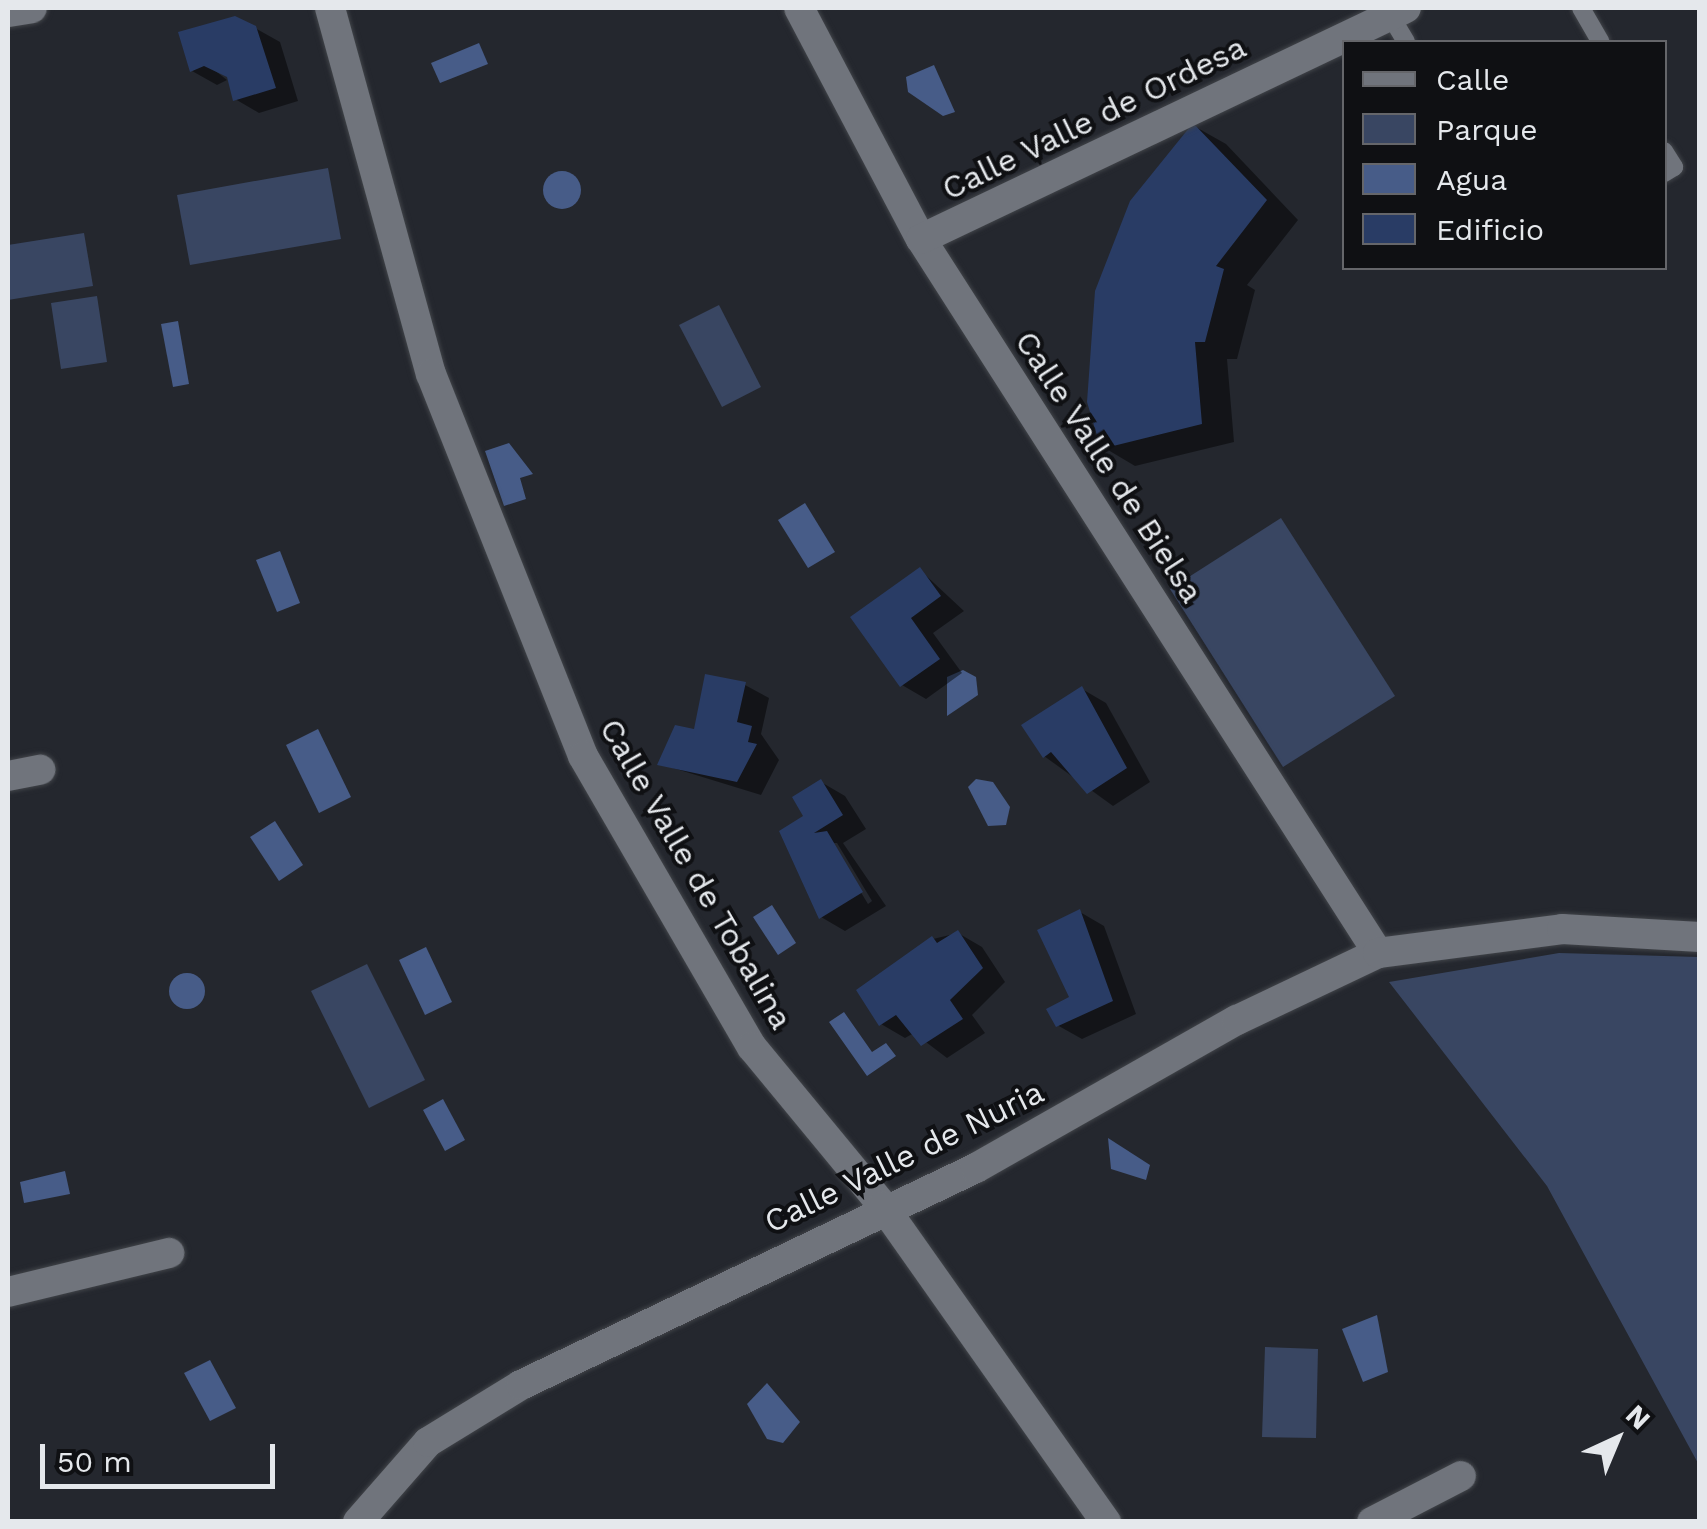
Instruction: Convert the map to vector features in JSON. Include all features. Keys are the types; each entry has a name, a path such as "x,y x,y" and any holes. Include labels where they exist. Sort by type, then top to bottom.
{"street":[{"path":"8,12 32,8"},
{"name":"Calle Valle de Tobalina","path":"330,8 431,374 583,756 752,1047 883,1206 1106,1522"},
{"name":"Calle Valle de Bielsa","path":"799,8 922,239 1378,953"},
{"name":"Calle Valle de Ordesa","path":"922,239 1398,11"},
{"path":"8,776 40,770"},
{"name":"Calle Valle de Nuria","path":"358,1522 428,1442 521,1385 883,1206 976,1168 1378,953 1562,929 1700,937"},
{"path":"8,1292 169,1253"},
{"path":"1372,1522 1460,1476"}],"lane":[{"path":"1581,8 1600,40"},
{"path":"1398,11 1405,40"}],"green space":[{"path":"328,168 341,239 190,265 177,195"},
{"path":"84,233 93,286 8,300 8,245"},
{"path":"97,296 107,362 61,369 51,303"},
{"path":"719,305 761,387 722,407 679,325"},
{"path":"1281,518 1395,696 1283,767 1170,589"},
{"path":"1559,953 1699,957 1699,1465 1547,1186 1389,982"},
{"path":"367,964 425,1080 369,1108 311,991"},
{"path":"1265,1347 1318,1349 1316,1438 1262,1437"}],"water":[{"path":"479,43 488,64 440,83 431,63"},
{"path":"934,65 955,112 943,116 908,92 906,77"},
{"path":"562,171 575,177 581,190 575,203 562,209 549,203 543,190 549,177"},
{"path":"178,321 189,384 173,387 161,324"},
{"path":"509,443 533,474 520,478 526,499 504,506 485,451"},
{"path":"805,503 835,552 808,568 778,520"},
{"path":"280,551 300,603 277,612 256,560"},
{"path":"963,670 976,677 978,695 947,716 947,677"},
{"path":"318,729 351,797 319,813 286,745"},
{"path":"976,779 993,782 1010,807 1006,825 988,826 968,787"},
{"path":"275,821 303,865 279,881 250,837"},
{"path":"772,905 796,943 778,955 753,917"},
{"path":"426,947 452,1002 425,1015 399,960"},
{"path":"187,973 200,978 205,991 200,1004 187,1009 174,1004 169,991 174,978"},
{"path":"844,1012 872,1052 886,1043 896,1056 867,1076 829,1022"},
{"path":"443,1099 465,1140 445,1151 423,1110"},
{"path":"1108,1138 1150,1165 1146,1180 1111,1169"},
{"path":"65,1171 70,1194 24,1203 20,1182"},
{"path":"1377,1315 1388,1372 1363,1382 1342,1329"},
{"path":"210,1360 236,1408 210,1421 184,1373"},
{"path":"767,1383 800,1422 783,1443 767,1439 747,1404"}],"building":[{"path":"235,16 256,26 276,88 233,101 227,77 204,66 190,72 178,32"},
{"path":"1193,123 1267,200 1216,266 1224,269 1205,342 1195,342 1202,424 1101,449 1087,402 1095,291 1130,201"},
{"path":"920,567 941,596 911,618 940,659 900,687 850,617"},
{"path":"705,674 746,682 737,722 752,726 748,742 757,744 737,782 657,765 675,725 694,729"},
{"path":"1082,686 1127,768 1087,794 1051,752 1043,758 1021,725"},
{"path":"821,779 843,815 814,833 827,831 863,892 819,919 779,831 803,816 792,797"},
{"path":"1080,909 1113,1001 1056,1027 1046,1009 1069,997 1037,930"},
{"path":"958,930 983,968 950,1000 963,1019 921,1046 896,1015 879,1026 856,990 932,936 937,943"}]}
